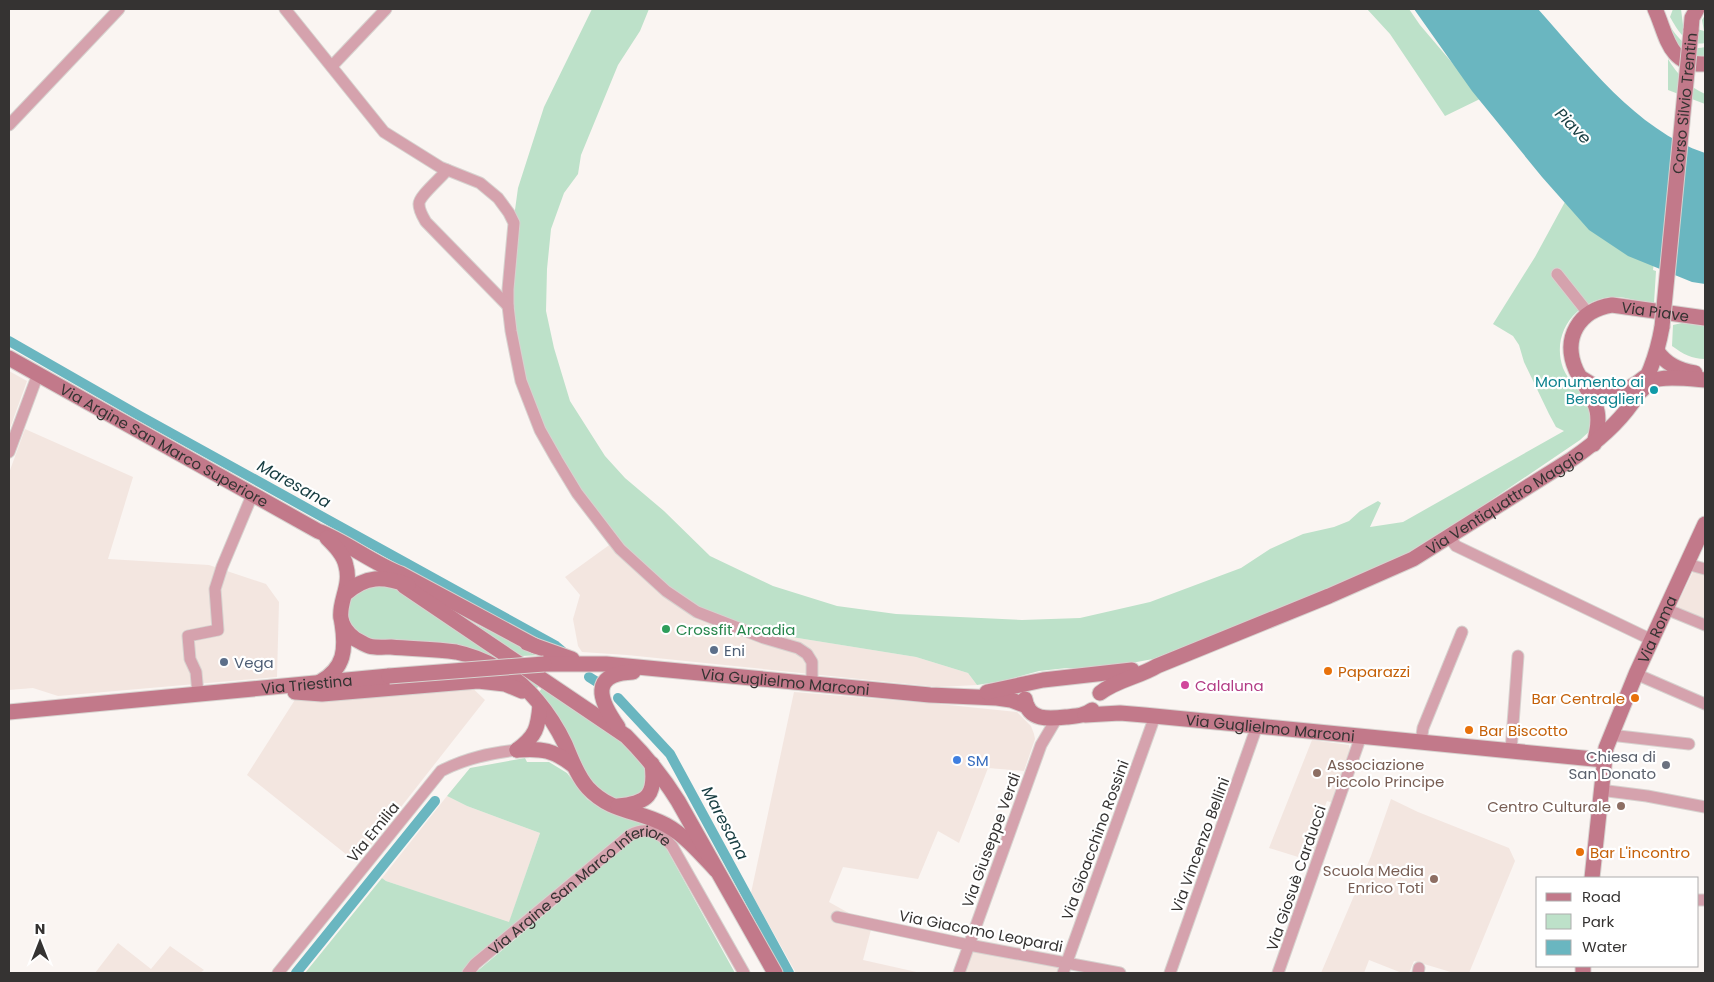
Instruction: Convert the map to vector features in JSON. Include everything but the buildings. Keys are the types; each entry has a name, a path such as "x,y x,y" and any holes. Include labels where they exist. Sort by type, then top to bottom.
{"street":[{"path":"9,124 119,9"},
{"path":"285,9 384,132 447,170 480,183 498,198 509,212 514,223 508,306 521,381 540,430 577,493 620,549 666,591 698,612 764,638 798,648 808,654 812,662 812,683"},
{"path":"332,66 386,9"},
{"path":"1655,9 1676,57 1692,64 1705,64"},
{"name":"Corso Silvio Trentin","path":"1675,188 1693,17"},
{"path":"447,170 419,202 420,211 426,222 508,306"},
{"name":"Via Ventiquattro Maggio","path":"1100,694 1111,685 1145,673 1413,559 1594,444 1621,418 1641,392 1656,351 1662,327 1675,188"},
{"path":"1557,274 1588,313 1577,326 1572,340 1573,362 1597,408 1598,426 1594,444"},
{"name":"Via Piave","path":"1588,313 1600,307 1623,306 1705,318"},
{"path":"1656,351 1664,360 1682,370 1705,374"},
{"name":"Via Argine San Marco Superiore","path":"9,358 318,531"},
{"path":"9,452 38,374"},
{"path":"1580,377 1596,388 1616,392 1632,388 1648,374"},
{"path":"1641,392 1649,383 1655,380 1682,378 1705,380"},
{"path":"198,694 196,672 190,659 188,636 218,630 215,590 222,567 253,493"},
{"name":"Via Roma","path":"1592,877 1600,790 1610,735 1705,524"},
{"path":"318,531 335,537 626,736"},
{"path":"318,531 341,554 346,564 348,583 340,610 344,637 341,660 334,673 318,682"},
{"path":"1449,537 1456,546 1652,640"},
{"path":"1687,564 1705,569"},
{"path":"345,594 362,582 371,579 398,580 420,589 508,636 580,663"},
{"path":"1666,609 1705,625"},
{"path":"342,622 355,639 368,646 456,652 483,660 500,669 520,684 535,700 558,731 587,787 604,802 664,824 678,832 716,870"},
{"path":"1422,742 1423,728 1462,632"},
{"path":"1511,751 1518,656"},
{"name":"Via Triestina","path":"9,712 389,676 544,664 606,664"},
{"name":"Via Guglielmo Marconi","path":"606,664 930,695 1003,698 1045,719 1120,713 1604,760"},
{"name":"Via Ventiquattro Maggio","path":"1035,682 1158,666"},
{"path":"667,670 616,674 604,683 601,690 602,698 607,711 626,736 652,764 678,801 775,973"},
{"path":"1636,674 1705,704"},
{"path":"1087,676 1094,682 1102,703 1106,707 1120,713"},
{"path":"241,690 322,694 488,681 504,684 535,700"},
{"path":"1032,711 1025,702 1025,693 1029,686 1035,682"},
{"name":"Via Guglielmo Marconi","path":"966,697 1035,682"},
{"path":"1085,715 1095,707 1100,694"},
{"path":"517,750 534,736 538,724 535,700"},
{"name":"Via Giuseppe Verdi","path":"1032,711 1040,732 1041,745"},
{"name":"Via Gioacchino Rossini","path":"1065,968 1155,716"},
{"name":"Via Giuseppe Verdi","path":"959,973 1041,745 1057,718"},
{"name":"Via Vincenzo Bellini","path":"1170,973 1257,726"},
{"path":"1610,735 1689,744"},
{"name":"Via Giosuè Carducci","path":"1278,973 1361,736"},
{"path":"517,750 535,749 553,752 576,767"},
{"name":"Via Emilia","path":"278,973 441,771 457,762 488,753 517,750"},
{"path":"614,806 637,804 648,795 653,782 652,764"},
{"path":"1600,790 1668,799 1705,807"},
{"name":"Via Argine San Marco Inferiore","path":"468,973 482,958 630,835 645,830 656,832 664,837 672,846 744,973"},
{"name":"Via Giacomo Leopardi","path":"837,917 1065,968 1120,973"}],"shaded area":[{"path":"9,371 27,381 9,431"},
{"path":"25,429 133,477 108,559 209,565 266,584 279,602 277,677 58,696 33,688 9,690 9,473"},
{"path":"612,543 755,631 916,657 968,673 977,685 938,687 582,652 578,646 573,619 580,595 565,577"},
{"path":"1693,572 1705,574 1705,621 1676,607"},
{"path":"464,680 485,700 357,863 247,775 298,695"},
{"path":"794,692 1017,712 1031,726 1035,739 1024,771 988,768 959,843 938,831 918,879 843,867 829,902 872,926 863,960 921,973 796,973 751,893"},
{"path":"1312,740 1349,745 1350,750 1333,803 1327,801 1319,822 1325,824 1311,861 1269,848"},
{"path":"447,796 467,806 540,833 509,923 382,878"},
{"name":"Scuola Media Enrico Toti","path":"1391,799 1418,812 1509,848 1515,861 1469,973 1454,973 1414,961 1409,973 1402,973 1369,960 1364,973 1321,973 1371,856"},
{"path":"118,943 151,969 170,946 204,970 200,973 95,973"},
{"path":"973,949 1067,966 1063,973 964,973"}],"green space":[{"path":"592,9 649,9 640,31 618,65 581,155 578,174 564,193 551,229 547,269 546,311 554,348 570,401 605,456 625,478 664,511 710,556 773,586 837,606 896,614 1022,620 1080,618 1150,602 1241,568 1270,549 1303,534 1334,527 1349,521 1360,511 1378,501 1381,503 1370,527 1403,522 1564,431 1556,427 1549,414 1524,362 1519,345 1513,336 1493,324 1535,257 1566,200 1654,262 1653,270 1656,271 1654,303 1621,297 1603,299 1590,303 1580,310 1564,329 1560,354 1563,368 1585,399 1591,418 1592,429 1580,440 1444,532 1390,564 1153,659 1099,669 1067,668 1039,671 1002,681 977,685 968,673 916,657 755,631 676,601 572,491 518,377 508,261 518,188 544,107"},
{"path":"1367,9 1409,9 1420,25 1482,98 1445,116 1390,34"},
{"path":"1673,9 1681,9 1683,25 1704,31 1702,20 1705,15 1705,43 1693,43 1684,37 1670,17"},
{"path":"1667,22 1678,37 1687,45 1698,48 1705,47 1705,57 1684,51 1676,42"},
{"path":"1668,59 1684,80 1705,94 1705,104 1668,90"},
{"path":"1682,323 1705,326 1705,359 1688,356 1672,346 1673,325"},
{"path":"376,583 400,590 540,685 534,691 497,661 379,644 349,627 347,605 355,590"},
{"path":"460,617 542,655 522,656"},
{"path":"544,686 625,745 643,764 646,772 645,789 630,801 610,798 590,782 538,693"},
{"path":"525,758 527,762 549,762 567,773 587,799 600,808 658,828 654,838 665,846 735,973 475,973 581,884 471,973 305,973 382,878 386,881 509,922 540,833 467,806 447,796 470,768"}],"water":[{"name":"Piave","path":"1414,9 1538,9 1593,71 1634,111 1656,128 1680,142 1705,153 1705,284 1692,282 1628,256 1589,230 1542,177 1472,91"}],"waterway":[{"name":"Maresana","path":"9,341 562,651"},
{"name":"Maresana","path":"589,677 597,682"},
{"name":"Maresana","path":"618,698 670,754 789,973"},
{"path":"296,973 435,801"}],"place":[{"name":"Monumento ai Bersaglieri","path":"1654,390"},
{"name":"Crossfit Arcadia","path":"666,629"},
{"name":"Eni","path":"714,650"},
{"name":"Vega","path":"224,662"},
{"name":"Paparazzi","path":"1328,671"},
{"name":"Calaluna","path":"1185,685"},
{"name":"Bar Centrale","path":"1635,698"},
{"name":"Bar Biscotto","path":"1469,730"},
{"name":"SM","path":"957,760"},
{"name":"Chiesa di San Donato","path":"1666,765"},
{"name":"Associazione Piccolo Principe","path":"1317,773"},
{"name":"Centro Culturale","path":"1621,806"},
{"name":"Bar L'incontro","path":"1580,852"},
{"name":"Scuola Media Enrico Toti","path":"1434,879"}]}
